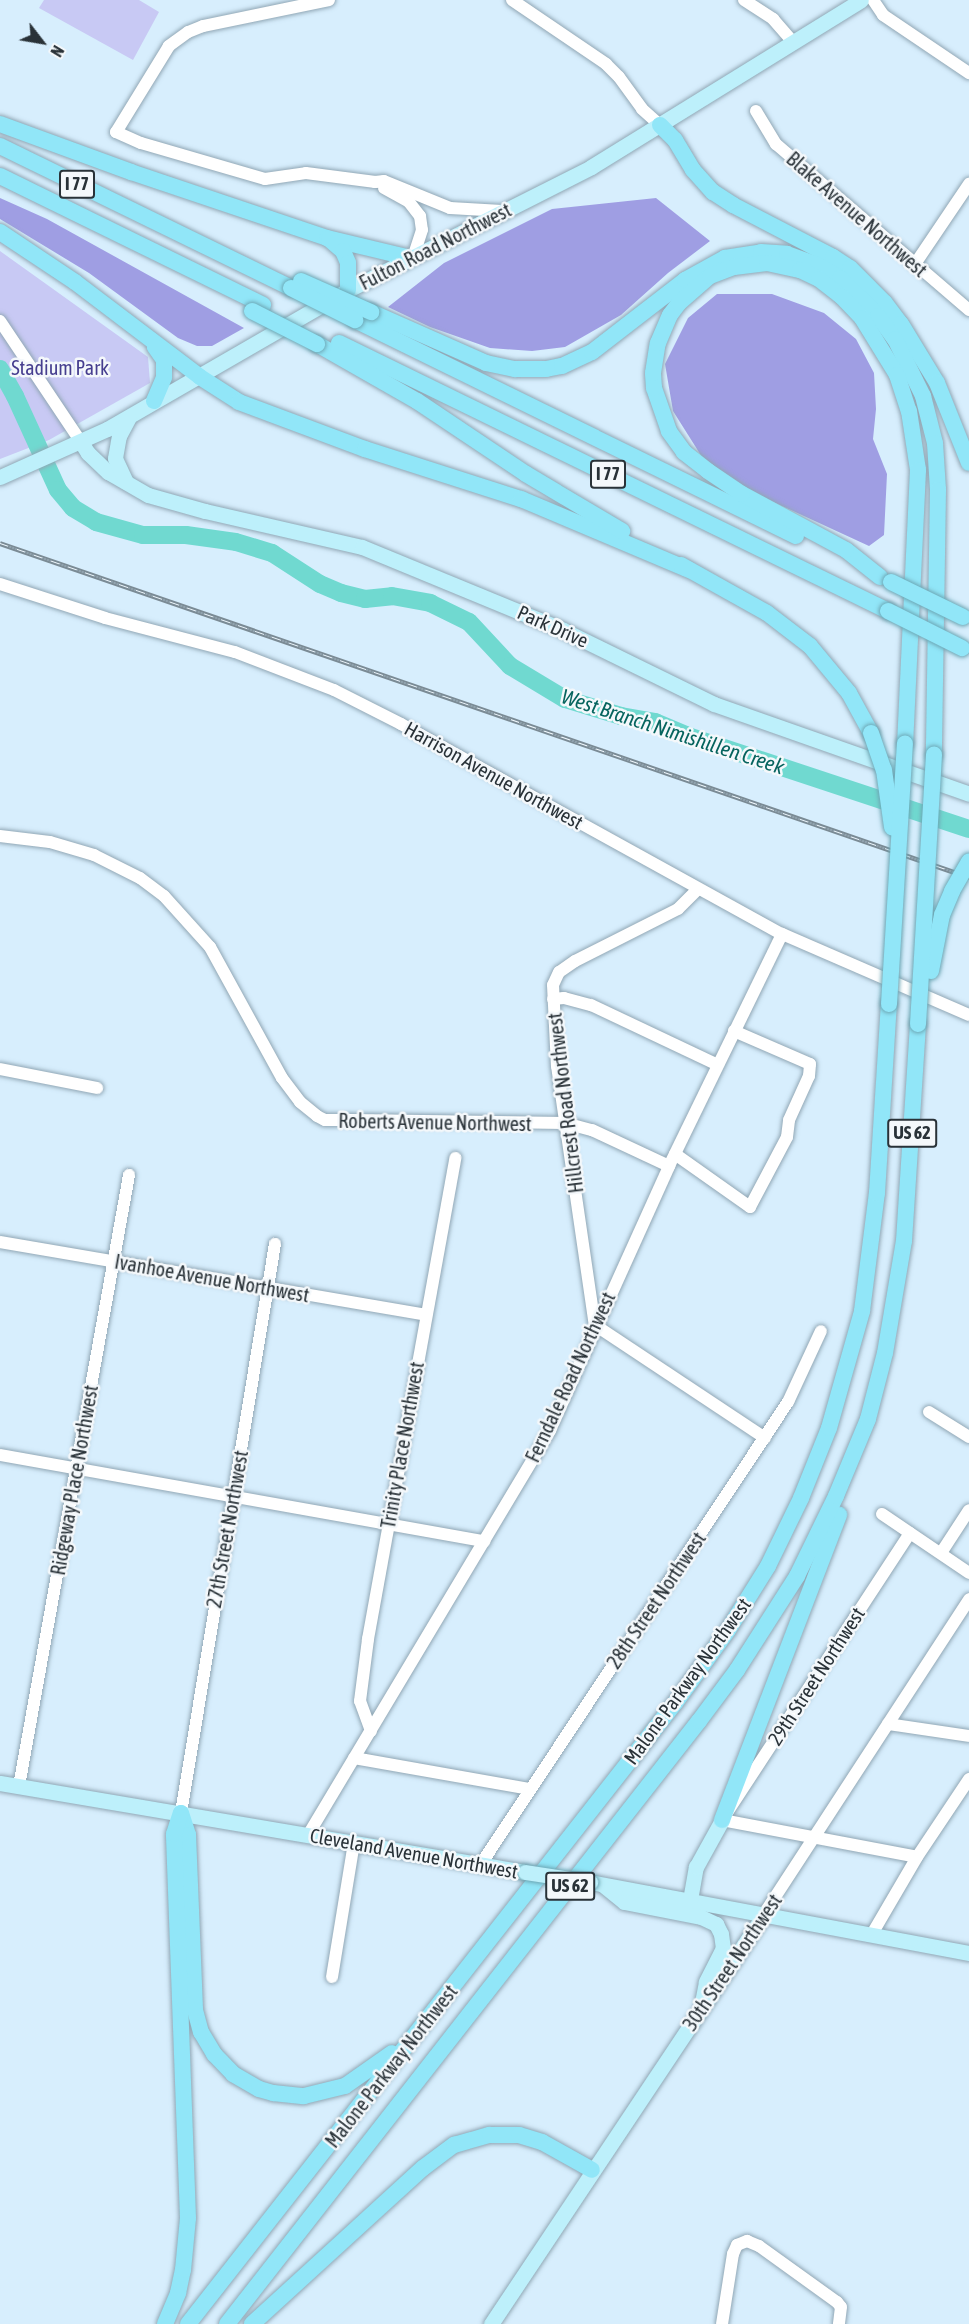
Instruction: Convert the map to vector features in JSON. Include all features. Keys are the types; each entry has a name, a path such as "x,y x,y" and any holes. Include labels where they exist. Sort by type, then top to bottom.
{"highway":[{"path":"0,124 122,169 327,238 411,257"},
{"path":"660,125 675,140 701,180 722,199 850,268 890,310 937,383 969,463"},
{"name":"I 77","path":"0,146 154,221 296,285 355,320 966,618"},
{"name":"I 77","path":"0,176 139,244 257,308 322,340 966,649"},
{"path":"0,232 75,282 200,377 239,402 281,420 521,499 689,570"},
{"path":"327,238 343,251 348,263 348,290"},
{"path":"296,285 371,312 486,363 515,369 538,370 562,366 592,352 685,280 725,258 761,252 787,254 818,265 840,278 870,308 895,339 920,388 931,425 938,475 936,697 923,1025"},
{"path":"885,580 846,550 742,494 708,471 684,452 669,431 654,388 654,365 658,343 670,315 679,303 710,276 734,267 767,263 800,270 819,279 842,296 862,318 897,375 909,411 918,470 905,743 894,912"},
{"path":"149,339 164,360 164,377 154,401"},
{"path":"322,340 565,498 767,613 804,641 824,660 849,693 871,734 884,770 891,807 894,912"},
{"path":"921,357 943,429 949,474 947,549 936,697"},
{"path":"923,1025 938,931 952,891 969,862"},
{"name":"Malone Parkway Northwest","path":"188,2324 707,1661 763,1574 801,1498 829,1428 862,1311 877,1193 894,912"},
{"name":"Malone Parkway Northwest","path":"227,2324 451,2040 737,1670 797,1576 836,1496 868,1419 885,1353 904,1241 918,1192 923,1025"},
{"path":"722,1820 845,1499 868,1419"},
{"path":"181,1813 188,1836 195,2010 208,2045 233,2074 259,2089 273,2093 303,2096 326,2092 362,2076 425,2023"},
{"path":"165,2324 178,2293 183,2270 188,2218 174,1834 181,1813"},
{"path":"252,2324 423,2168 454,2145 490,2135 519,2135 542,2142 592,2170"}],"main road":[{"name":"Fulton Road Northwest","path":"0,477 24,469 76,445 200,377 348,290 591,167 861,0"},
{"path":"128,485 120,474 115,458 119,436 129,417"},
{"name":"Park Drive","path":"76,445 128,485 169,502 330,538 409,564 563,630 714,704 969,794"},
{"name":"Cleveland Avenue Northwest","path":"0,1783 596,1883 969,1953"},
{"path":"690,1900 696,1868 722,1820"},
{"path":"596,1883 624,1902 702,1917 716,1924 721,1934 723,1948 706,1982 701,2008"},
{"name":"30th Street Northwest","path":"491,2324 764,1914"}],"street":[{"path":"329,0 203,26 188,32 169,46 116,132 141,143 266,179 306,173 394,184 456,209 502,211"},
{"path":"512,0 606,64 619,77 642,109 660,125"},
{"path":"744,0 773,19 793,42"},
{"path":"873,0 883,15 969,73"},
{"name":"Blake Avenue Northwest","path":"756,111 776,144 969,310"},
{"path":"375,182 401,196 417,209 422,230 411,257"},
{"path":"915,264 969,184"},
{"path":"417,209 424,198"},
{"path":"0,321 76,445"},
{"name":"Harrison Avenue Northwest","path":"0,584 105,618 236,652 334,690 401,723 782,934 969,1015"},
{"name":"Roberts Avenue Northwest","path":"0,836 50,842 94,855 127,871 164,896 210,947 282,1078 300,1102 325,1120 565,1123 591,1130 669,1166"},
{"name":"Hillcrest Road Northwest","path":"595,1325 557,1066 554,980 559,972 575,961 678,909 698,889"},
{"name":"Ferndale Road Northwest","path":"308,1835 550,1430 595,1325 669,1166 782,934"},
{"path":"553,999 564,998 591,1005 718,1065"},
{"path":"675,1154 750,1207 787,1137 789,1120 809,1076 810,1064 734,1031"},
{"path":"0,1069 97,1088"},
{"name":"Trinity Place Northwest","path":"371,1731 360,1701 425,1315 455,1158"},
{"name":"Ridgeway Place Northwest","path":"20,1786 129,1174"},
{"name":"Ivanhoe Avenue Northwest","path":"0,1242 425,1315"},
{"name":"27th Street Northwest","path":"181,1813 275,1244"},
{"path":"595,1325 765,1437"},
{"name":"28th Street Northwest","path":"481,1864 788,1402 821,1331"},
{"path":"929,1412 969,1437"},
{"path":"0,1455 484,1541"},
{"path":"940,1553 969,1510"},
{"path":"882,1514 969,1573"},
{"name":"29th Street Northwest","path":"722,1820 910,1533"},
{"name":"30th Street Northwest","path":"764,1914 969,1599"},
{"path":"888,1724 969,1736"},
{"path":"354,1758 530,1789"},
{"path":"872,1934 917,1857 969,1779"},
{"path":"722,1820 917,1857"},
{"path":"332,1977 354,1843"},
{"path":"722,2324 733,2254 737,2245 747,2241 778,2259 837,2302 841,2307 839,2324"}],"green space":[{"path":"44,0 139,0 159,12 133,60 39,8"},
{"name":"Stadium Park","path":"0,251 148,357 150,383 49,440 0,459"}],"shaded area":[{"path":"0,198 47,219 244,328 212,346 197,346 178,338 89,273 0,219"},
{"path":"656,198 710,241 668,273 621,315 565,347 532,351 490,348 430,327 388,307 444,263 552,209"},
{"path":"717,294 772,294 824,313 856,339 874,373 876,409 873,439 887,474 884,535 869,546 741,487 702,457 673,411 665,364 688,318"}],"waterway":[{"name":"West Branch Nimishillen Creek","path":"0,369 15,396 58,490 73,508 96,522 143,535 186,535 236,542 272,553 320,584 341,593 365,599 392,596 430,603 469,622 510,666 565,699 621,716 655,722 685,735 969,829"}],"railway":[{"path":"0,543 969,877"}]}
